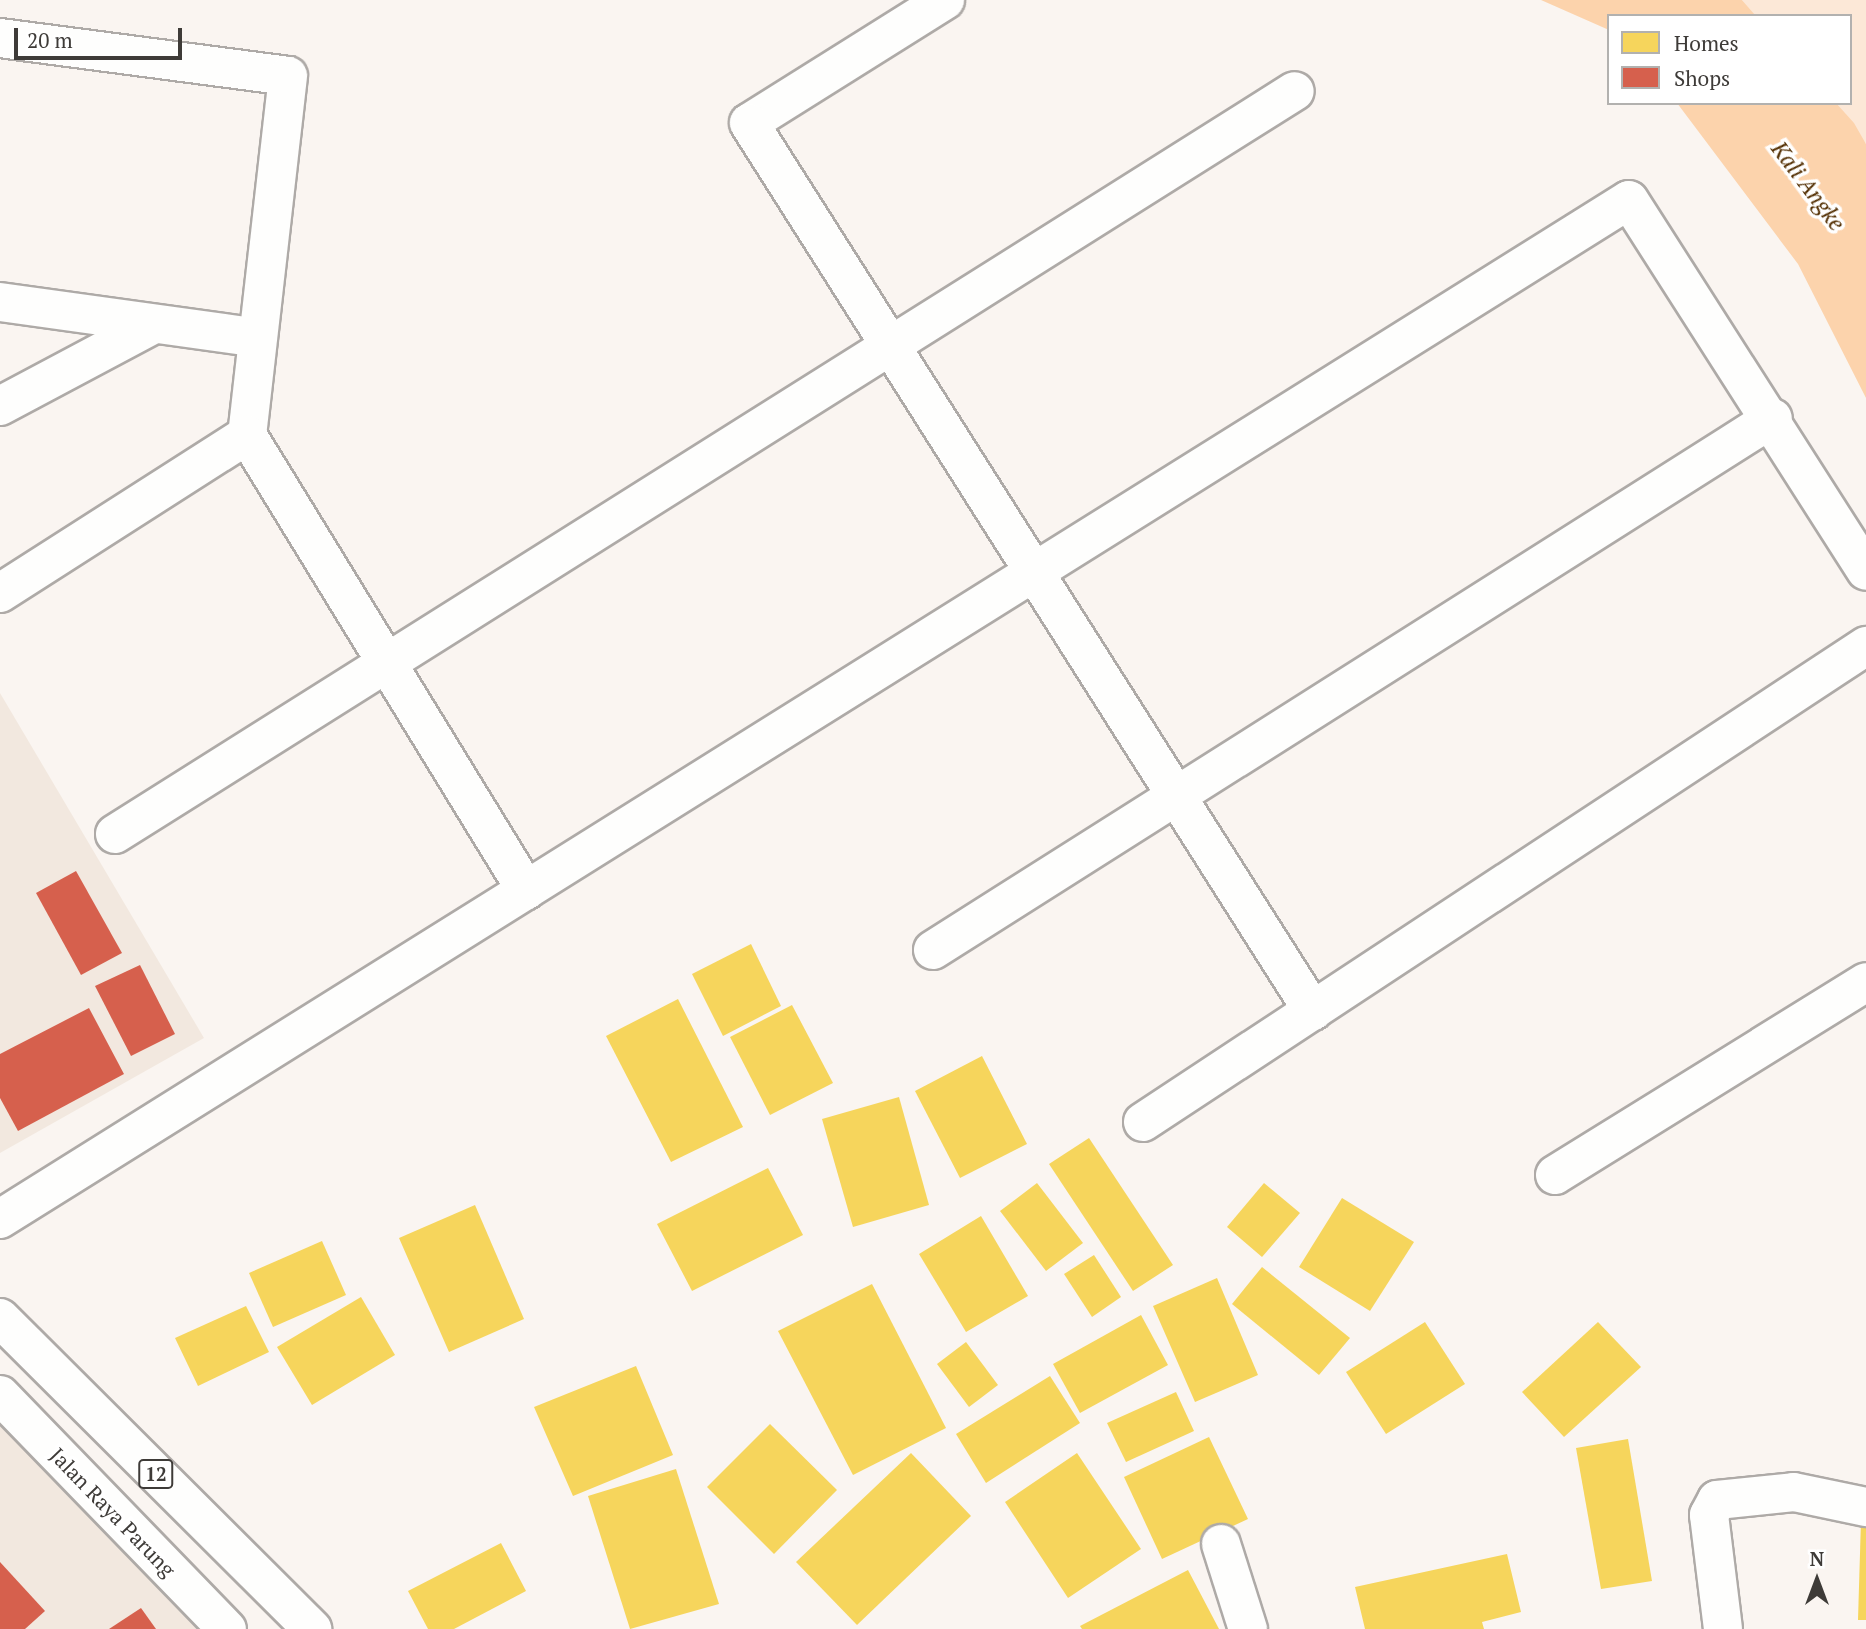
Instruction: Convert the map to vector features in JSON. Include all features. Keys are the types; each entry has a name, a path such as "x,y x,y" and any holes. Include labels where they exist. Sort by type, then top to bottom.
{"main road":[{"path":"945,0 749,123 1312,1012"},
{"path":"0,38 288,76 247,435 526,890"},
{"path":"115,834 1295,91"},
{"path":"0,1219 1629,200 1773,418 1866,571"},
{"path":"0,302 258,338"},
{"path":"0,406 154,324"},
{"path":"933,950 1773,418"},
{"path":"0,593 247,435"},
{"path":"1143,1122 1866,646"},
{"path":"1555,1175 1866,982"},
{"name":"12","path":"0,1318 312,1629"},
{"name":"Jalan Raya Parung","path":"0,1395 227,1629"},
{"path":"1723,1629 1709,1515 1717,1500 1794,1492 1866,1507"},
{"path":"1221,1544 1248,1629"}],"shaded area":[{"path":"1742,0 1866,0 1866,144 1837,105 1852,105 1852,14 1754,14"},
{"path":"0,693 204,1038 0,1153"},
{"path":"0,1403 221,1629 0,1629"}],"water":[{"path":"1541,0 1742,0 1754,14 1607,14 1607,29"},
{"name":"Kali Angke","path":"1679,105 1838,105 1854,123 1866,144 1866,398 1798,264"}],"building: Homes":[{"path":"751,944 781,1006 723,1036 692,974"},
{"path":"678,999 743,1127 671,1162 606,1036"},
{"path":"792,1005 833,1083 770,1115 730,1037"},
{"path":"982,1056 1027,1144 960,1178 915,1091"},
{"path":"899,1097 929,1205 853,1227 822,1119"},
{"path":"1089,1138 1173,1265 1133,1291 1049,1164"},
{"path":"768,1168 803,1235 692,1291 657,1224"},
{"path":"1037,1183 1083,1243 1046,1271 1000,1211"},
{"path":"1264,1183 1300,1213 1262,1257 1227,1227"},
{"path":"1342,1198 1414,1242 1370,1311 1299,1267"},
{"path":"475,1205 524,1319 449,1352 399,1238"},
{"path":"981,1216 1028,1296 966,1332 919,1254"},
{"path":"322,1241 346,1295 273,1327 249,1273"},
{"path":"1094,1255 1121,1297 1092,1317 1064,1274"},
{"path":"1262,1267 1350,1338 1319,1375 1232,1304"},
{"path":"1217,1278 1258,1375 1195,1402 1153,1306"},
{"path":"872,1284 946,1428 853,1475 778,1331"},
{"path":"361,1297 395,1355 312,1405 277,1347"},
{"path":"246,1306 269,1352 198,1386 175,1338"},
{"path":"1141,1315 1168,1365 1080,1413 1053,1364"},
{"path":"1425,1322 1465,1384 1386,1434 1346,1372"},
{"path":"1598,1322 1641,1367 1564,1437 1522,1392"},
{"path":"966,1342 998,1385 969,1407 937,1364"},
{"path":"636,1366 673,1455 573,1496 534,1407"},
{"path":"1050,1376 1080,1423 986,1483 956,1434"},
{"path":"1176,1392 1194,1431 1126,1462 1107,1423"},
{"path":"770,1424 837,1490 774,1554 707,1487"},
{"path":"1209,1437 1248,1519 1162,1559 1124,1477"},
{"path":"1628,1439 1652,1581 1601,1589 1576,1448"},
{"path":"911,1453 971,1516 857,1625 796,1562"},
{"path":"1077,1453 1141,1549 1068,1598 1005,1502"},
{"path":"676,1469 719,1604 630,1629 588,1496"},
{"path":"1861,1520 1866,1520 1866,1620 1858,1620"},
{"path":"501,1543 526,1591 454,1629 428,1629 408,1591"},
{"path":"1507,1554 1521,1612 1482,1622 1484,1629 1365,1629 1355,1587"},
{"path":"1188,1570 1219,1629 1082,1629 1080,1626"}],"building: Shops":[{"path":"76,871 122,953 81,975 36,893"},
{"path":"140,965 175,1034 131,1056 95,986"},
{"path":"89,1008 124,1074 18,1131 0,1098 0,1054"},
{"path":"0,1562 45,1611 25,1629 0,1629"},
{"path":"141,1608 156,1629 109,1629"}]}
